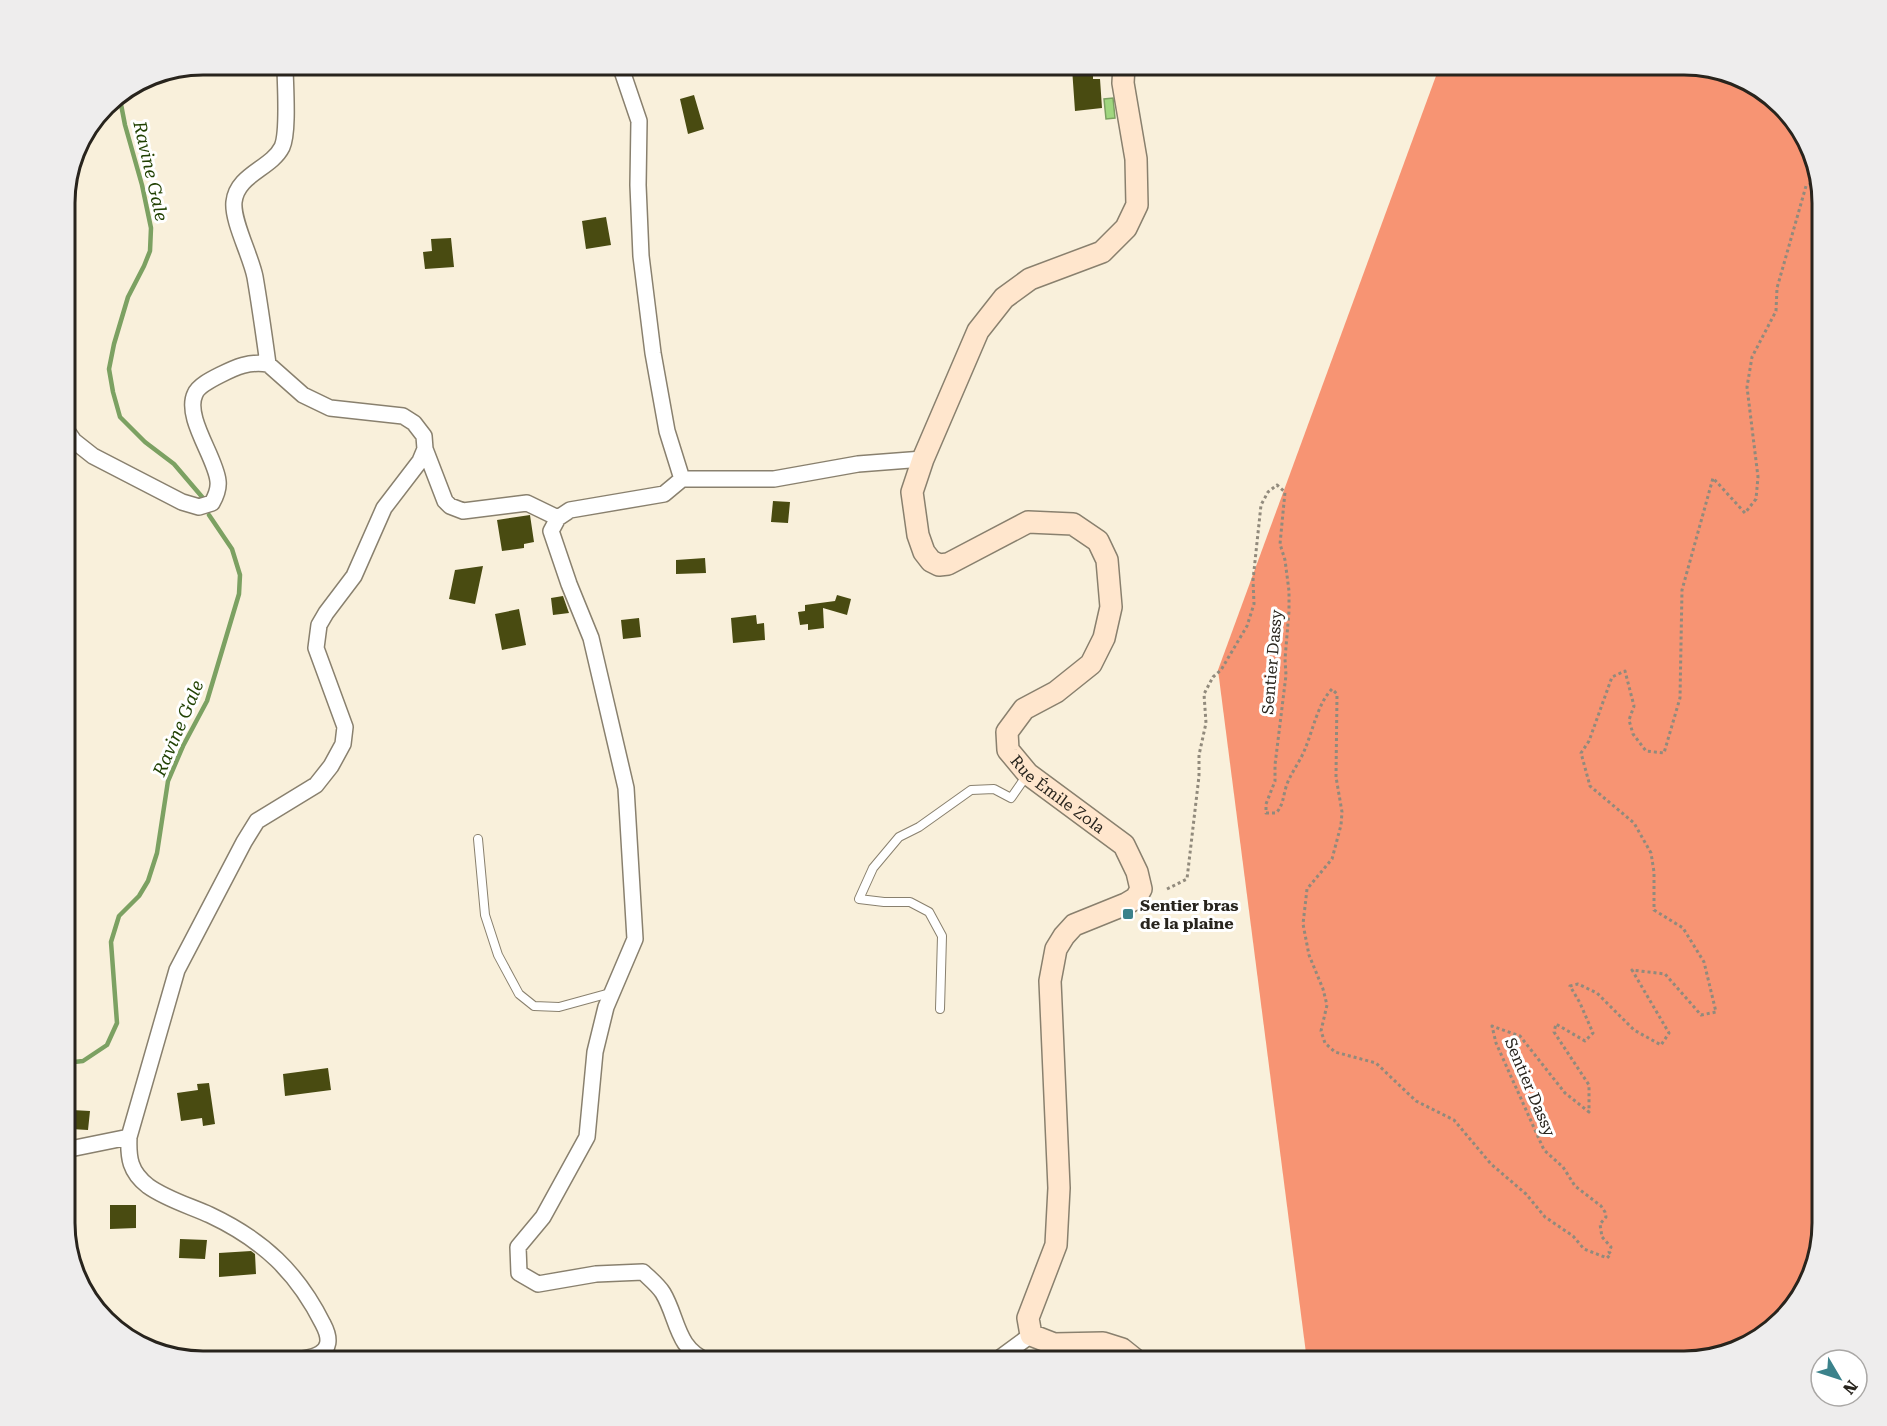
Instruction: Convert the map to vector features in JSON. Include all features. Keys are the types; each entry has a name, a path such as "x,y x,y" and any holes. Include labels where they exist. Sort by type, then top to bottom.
{"main road":[{"name":"Rue Émile Zola","path":"1031,1335 1028,1318 1056,1245 1059,1188 1050,981 1056,950 1074,925 1126,904 1136,898 1141,889 1137,872 1124,845 1028,774 1008,750 1008,732 1024,709 1056,692 1090,664 1104,638 1112,607 1107,560 1098,541 1073,524 1028,522 948,564 939,565 931,561 924,552 918,535 912,492 923,459 978,331 1004,298 1030,279 1102,252 1126,228 1137,205 1137,194 1136,159 1124,75"},
{"path":"1031,1335 1054,1344 1102,1343 1124,1351"}],"street":[{"path":"268,364 255,275 236,216 234,201 240,188 251,175 282,148 285,136 285,75"},
{"path":"624,75 639,121 640,256 653,354 667,431 682,479"},
{"path":"75,442 93,456 182,502 198,507 212,503 218,493 219,481 196,420 192,404 195,392 211,380 244,364 268,364 303,395 330,408 403,416 414,423 424,435 425,449 445,501 456,510 527,503 558,518"},
{"path":"323,1351 327,1346 326,1329 312,1302 291,1274 266,1248 214,1217 149,1186 136,1175 128,1157 129,1137 177,970 244,842 257,821 316,786 344,744 345,727 316,648 319,625 354,576 384,508 420,462 425,449"},
{"path":"691,1351 684,1345 662,1291 643,1272 596,1274 538,1284 519,1274 518,1247 543,1217 587,1137 595,1052 606,1007 635,939 626,788 591,638 568,584 551,531 558,518 570,510 664,494 682,479 774,479 858,464 923,459"},
{"path":"75,1148 129,1137"},
{"path":"1009,1351 1031,1335"}],"lane":[{"path":"940,1009 942,936 929,912 910,902 859,899 873,868 899,837 929,820 971,790 994,789 1011,798 1028,774"},
{"path":"478,839 485,915 498,955 519,994 534,1005 559,1007 612,993"}],"path":[{"name":"Sentier Dassy","path":"1167,889 1187,879 1199,776 1199,755 1206,723 1204,694 1247,626 1254,604 1253,579 1261,505 1268,492 1277,485 1285,492 1280,544 1285,560 1290,611 1285,659 1285,694 1281,710 1275,781 1266,804 1266,813 1276,813 1281,808 1286,785 1305,748 1324,697 1332,688 1337,694 1336,777 1342,812 1341,825 1332,859 1307,889 1303,924 1309,955 1327,1005 1321,1031 1325,1043 1335,1052 1376,1063 1416,1101 1454,1120 1491,1164 1526,1194 1545,1216 1573,1236 1584,1249 1607,1258 1611,1254 1609,1252 1611,1247 1602,1237 1600,1224 1606,1217 1605,1212 1601,1206 1575,1186 1563,1167 1544,1150 1497,1043 1492,1026 1520,1036 1565,1093 1589,1112 1589,1085 1554,1032 1556,1024 1585,1041 1593,1033 1570,986 1578,984 1597,993 1634,1030 1661,1045 1669,1033 1632,970 1665,974 1701,1015 1716,1012 1704,962 1683,928 1654,910 1654,872 1651,853 1634,823 1590,786 1581,753 1589,741 1612,677 1625,671 1634,706 1629,720 1633,734 1646,751 1664,753 1680,698 1682,590 1713,478 1745,513 1756,499 1758,477 1747,387 1752,357 1776,311 1777,288 1806,186 1811,184"}],"shaded area":[{"path":"1436,75 1693,75 1709,77 1741,88 1775,112 1799,146 1808,170 1812,203 1812,1223 1808,1256 1799,1280 1775,1314 1741,1338 1701,1350 1306,1351 1218,670"},
{"path":"1113,98 1115,118 1106,119 1104,99"}],"building":[{"path":"1072,75 1093,75 1093,79 1100,79 1102,108 1075,111"},
{"path":"694,95 704,129 688,134 680,99"},
{"path":"606,217 611,245 586,249 582,221"},
{"path":"451,238 454,267 425,269 423,252 432,251 431,239"},
{"path":"773,501 790,502 788,523 771,522"},
{"path":"530,515 534,542 524,544 524,548 502,551 497,520"},
{"path":"705,558 706,573 676,574 676,560"},
{"path":"483,566 475,604 449,599 455,570"},
{"path":"837,595 851,599 847,615 823,608 824,628 808,630 808,624 800,625 798,612 805,611 805,605 835,601"},
{"path":"563,596 569,613 553,615 551,598"},
{"path":"519,609 526,645 502,650 495,614"},
{"path":"756,615 757,624 764,623 765,640 733,643 731,618"},
{"path":"639,618 641,637 623,639 621,620"},
{"path":"328,1068 331,1090 285,1096 283,1074"},
{"path":"209,1083 215,1124 203,1126 202,1118 181,1121 177,1093 198,1090 197,1084"},
{"path":"75,1110 90,1111 88,1130 75,1129"},
{"path":"110,1205 136,1205 136,1228 110,1229"},
{"path":"180,1239 207,1240 205,1259 179,1258"},
{"path":"251,1251 255,1254 256,1274 219,1277 219,1253"}],"waterway":[{"name":"Ravine Gale","path":"121,104 151,228 150,251 128,297 114,344 109,369 113,392 120,417 145,442 174,464 203,498"},
{"name":"Ravine Gale","path":"75,1062 83,1061 107,1045 117,1023 111,942 119,916 139,896 148,881 157,853 168,781 183,746 207,701 239,594 240,575 232,549 209,515"}],"place":[{"name":"Sentier bras de la plaine","path":"1128,914"}]}
